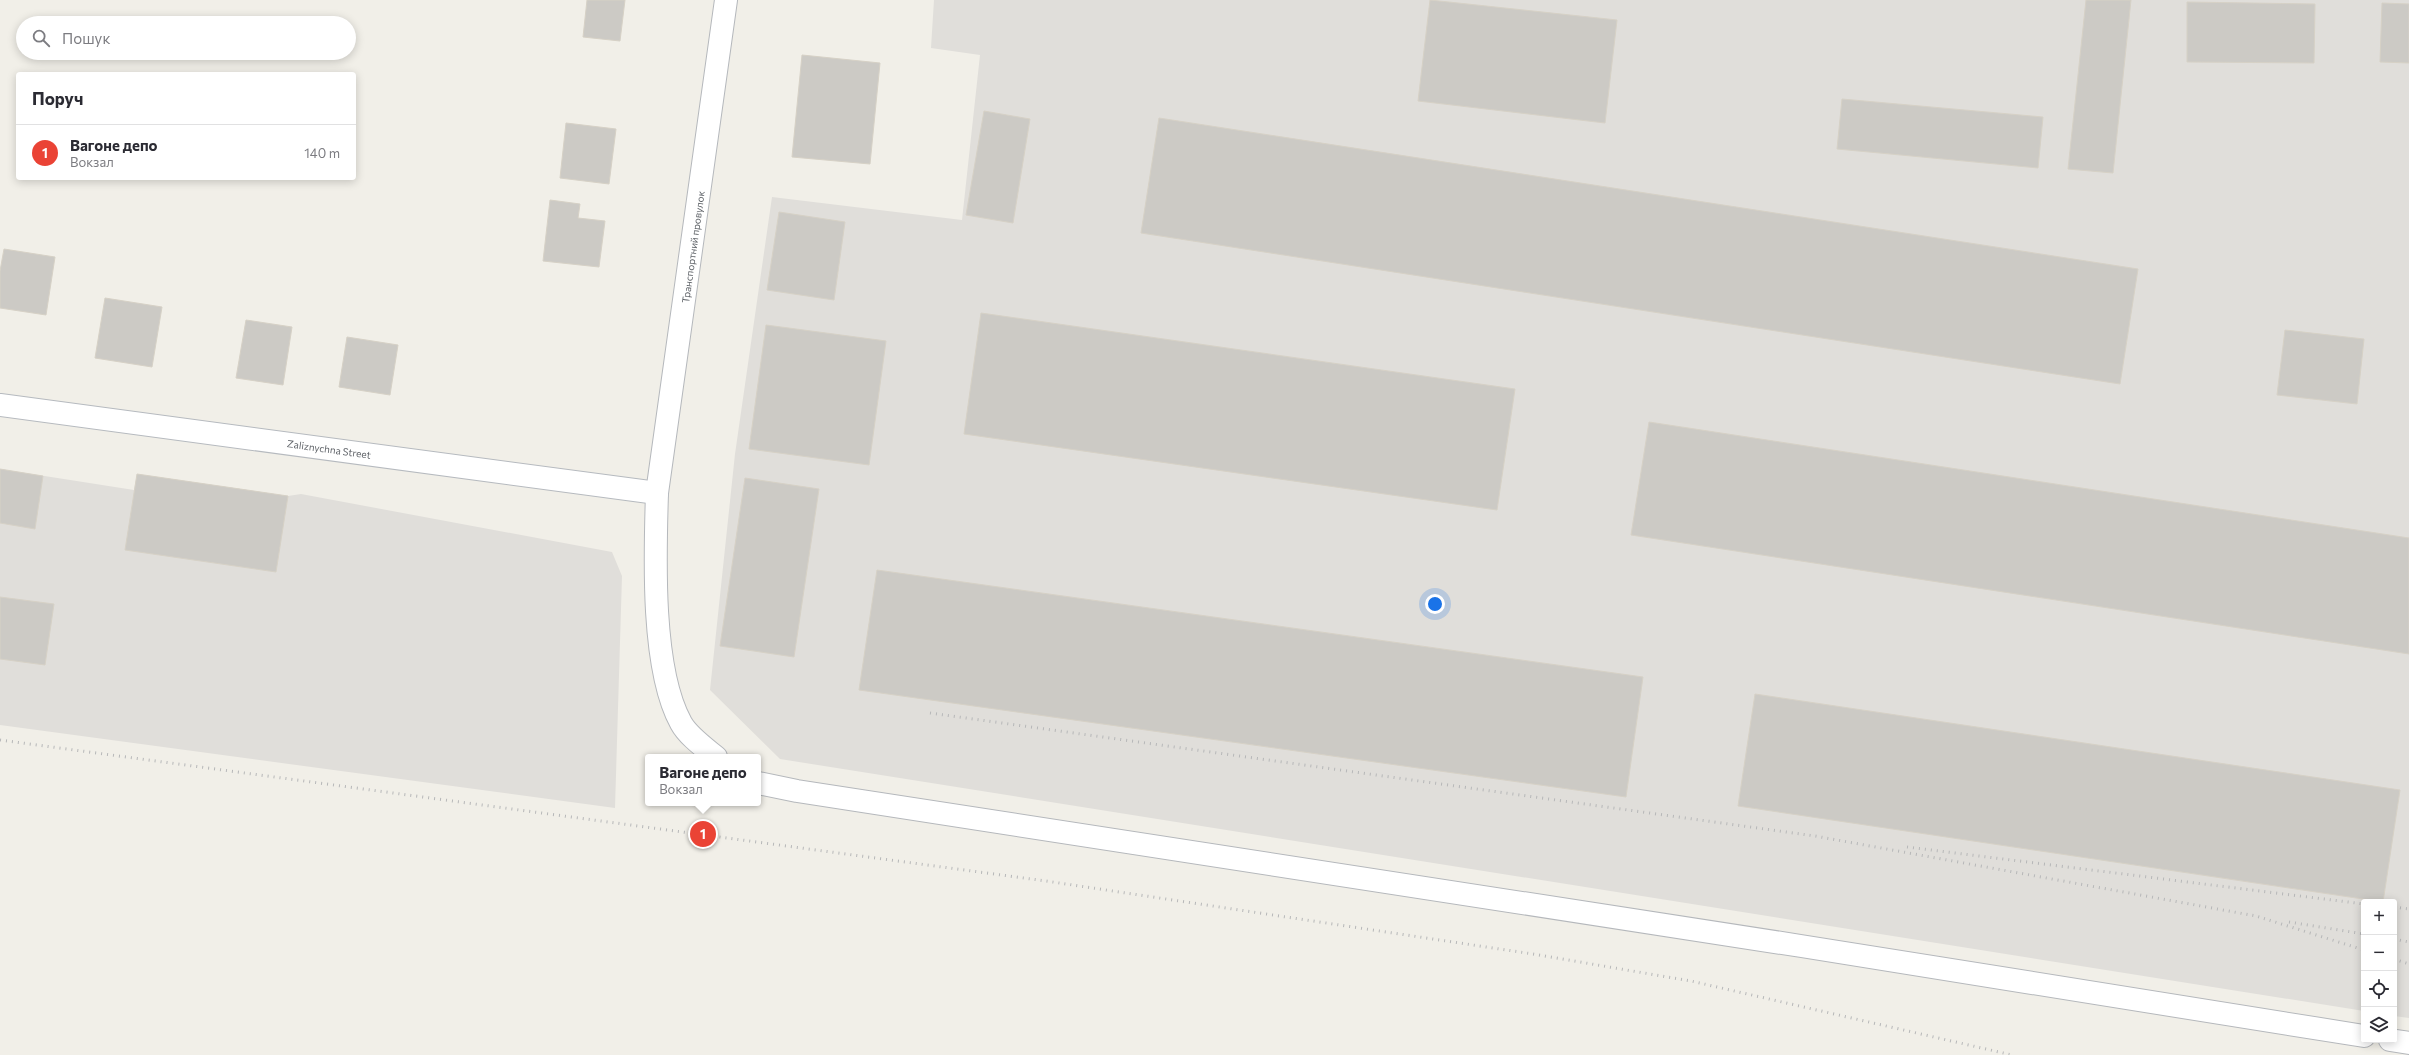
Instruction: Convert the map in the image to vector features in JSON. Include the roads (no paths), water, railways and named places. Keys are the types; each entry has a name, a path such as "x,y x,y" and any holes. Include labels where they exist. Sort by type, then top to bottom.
{"street":[{"name":"Транспортний провулок","path":"713,754 682,724 664,675 655,558 657,493 726,0"},
{"name":"Zaliznychna Street","path":"0,405 657,493"},
{"path":"761,784 797,791 1801,946 2361,1036"},
{"path":"2397,1041 2409,1043"}],"railway":[{"path":"930,713 1815,836 2256,916 2361,949"},
{"path":"0,740 1046,881 1533,954 1691,981 2012,1055"},
{"path":"1907,847 2361,904"},
{"path":"2397,907 2409,909"},
{"path":"2289,922 2361,934"},
{"path":"2397,940 2409,942"},
{"path":"2397,960 2409,964"}],"place":[{"name":"Вагоне депо","path":"703,834"}]}
